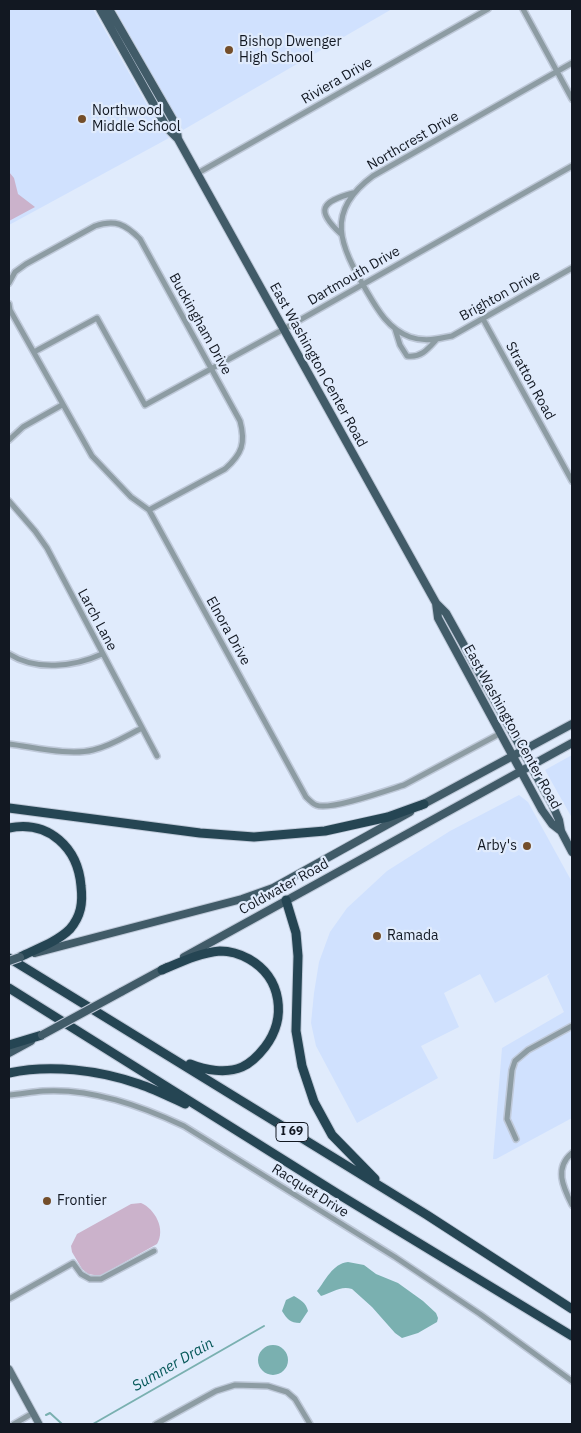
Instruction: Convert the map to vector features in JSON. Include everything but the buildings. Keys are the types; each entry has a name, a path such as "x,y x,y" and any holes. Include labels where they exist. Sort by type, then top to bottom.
{"highway":[{"path":"9,808 200,833 254,837 324,831 388,817 424,804"},
{"path":"9,828 19,826 37,828 53,835 70,850 80,872 83,904 71,928 62,936 49,946 20,957"},
{"path":"286,900 296,933 298,986 296,1031 302,1066 314,1102 332,1135 363,1168 396,1198"},
{"path":"162,970 200,955 222,951 240,954 255,962 268,975 278,996 279,1016 272,1037 257,1057 241,1068 219,1072 193,1066 168,1055"},
{"name":"I 69","path":"9,959 168,1055 396,1198 427,1215 572,1309"},
{"name":"I 69","path":"9,988 338,1194 572,1336"},
{"path":"9,1046 42,1035"},
{"path":"9,1073 25,1069 67,1070 105,1074 139,1084 212,1115"}],"main road":[{"name":"East Washington Center Road","path":"100,9 167,128 178,139 198,173 436,603 446,613 523,750 552,804 559,820 561,831 572,852"},
{"name":"East Washington Center Road","path":"109,9 176,125 178,139"},
{"name":"East Washington Center Road","path":"436,603 438,618 542,810 552,824 561,831"},
{"name":"Coldwater Road","path":"49,946 242,899 273,888 572,724"},
{"name":"Coldwater Road","path":"9,1053 572,743"},
{"path":"9,959 20,957"},
{"path":"9,1369 39,1424"}],"street":[{"name":"Riviera Drive","path":"198,173 488,9"},
{"path":"523,9 572,99"},
{"name":"Northcrest Drive","path":"363,284 349,260 341,234 342,220 353,193 373,176 572,63"},
{"name":"Dartmouth Drive","path":"34,352 97,318 146,405 572,166"},
{"path":"341,234 329,223 325,215 326,208 330,201 353,193"},
{"name":"Buckingham Drive","path":"9,283 16,272 26,264 95,226 106,222 117,223 130,228 140,239 240,421 244,434 241,449 235,460 225,468 149,510"},
{"name":"Brighton Drive","path":"363,284 377,309 395,328 417,339 437,339 452,336 572,268"},
{"name":"Elnora Drive","path":"9,304 10,310 92,456 131,497 149,510 306,798 316,805 332,806 404,785 501,734"},
{"name":"Stratton Road","path":"483,319 572,481"},
{"name":"Brighton Drive","path":"395,328 400,346 407,356 421,355 437,339"},
{"path":"9,440 23,427 62,405"},
{"name":"Larch Lane","path":"9,501 47,548 158,756"},
{"path":"9,654 18,659 46,665 69,665 102,654"},
{"path":"9,744 68,752 91,751 110,745 142,728"},
{"path":"516,1140 507,1119 512,1070 516,1061 528,1050 572,1026"},
{"name":"Racquet Drive","path":"9,1095 45,1091 88,1094 137,1106 184,1126 395,1257 480,1314 572,1381"},
{"path":"572,1152 566,1158 561,1173 563,1186 572,1204"},
{"path":"9,1299 73,1263 81,1274 90,1279 101,1279 154,1251"},
{"path":"156,1424 224,1388 235,1385 268,1386 287,1392 295,1399 310,1424"},
{"path":"14,1424 33,1413"}],"shaded area":[{"name":"Northwood Middle School","path":"9,9 93,9 150,110 169,138 9,225"},
{"name":"Bishop Dwenger High School","path":"115,9 392,9 183,130"},
{"path":"9,172 14,178 18,194 35,207 9,221"},
{"path":"572,755 572,818 545,770"},
{"path":"519,795 528,802 572,882 572,1118 493,1159 502,1048 564,1012 547,976 550,973 495,1003 480,974 444,993 459,1027 421,1046 438,1078 357,1123 316,1046 311,1023 319,962 330,932 347,908 387,871 450,831"},
{"path":"141,1203 151,1210 158,1220 160,1232 157,1244 100,1276 88,1274 82,1269 72,1252 71,1246 77,1234 131,1204"},
{"path":"348,1262 364,1265 376,1274 398,1283 436,1313 437,1322 418,1333 402,1338 352,1289 340,1289 321,1296 317,1291 330,1273 342,1263"},
{"path":"294,1296 303,1302 308,1311 300,1323 289,1320 282,1311 286,1300"},
{"path":"273,1345 284,1349 288,1360 284,1371 273,1375 262,1371 258,1360 262,1349"}],"waterway":[{"name":"Sumner Drain","path":"93,1424 264,1326"},
{"name":"Sumner Drain","path":"46,1415 50,1413 62,1424"}],"place":[{"name":"Bishop Dwenger High School","path":"229,50"},
{"name":"Northwood Middle School","path":"82,119"},
{"name":"Arby's","path":"527,846"},
{"name":"Ramada","path":"377,936"},
{"name":"Frontier","path":"47,1201"}]}
